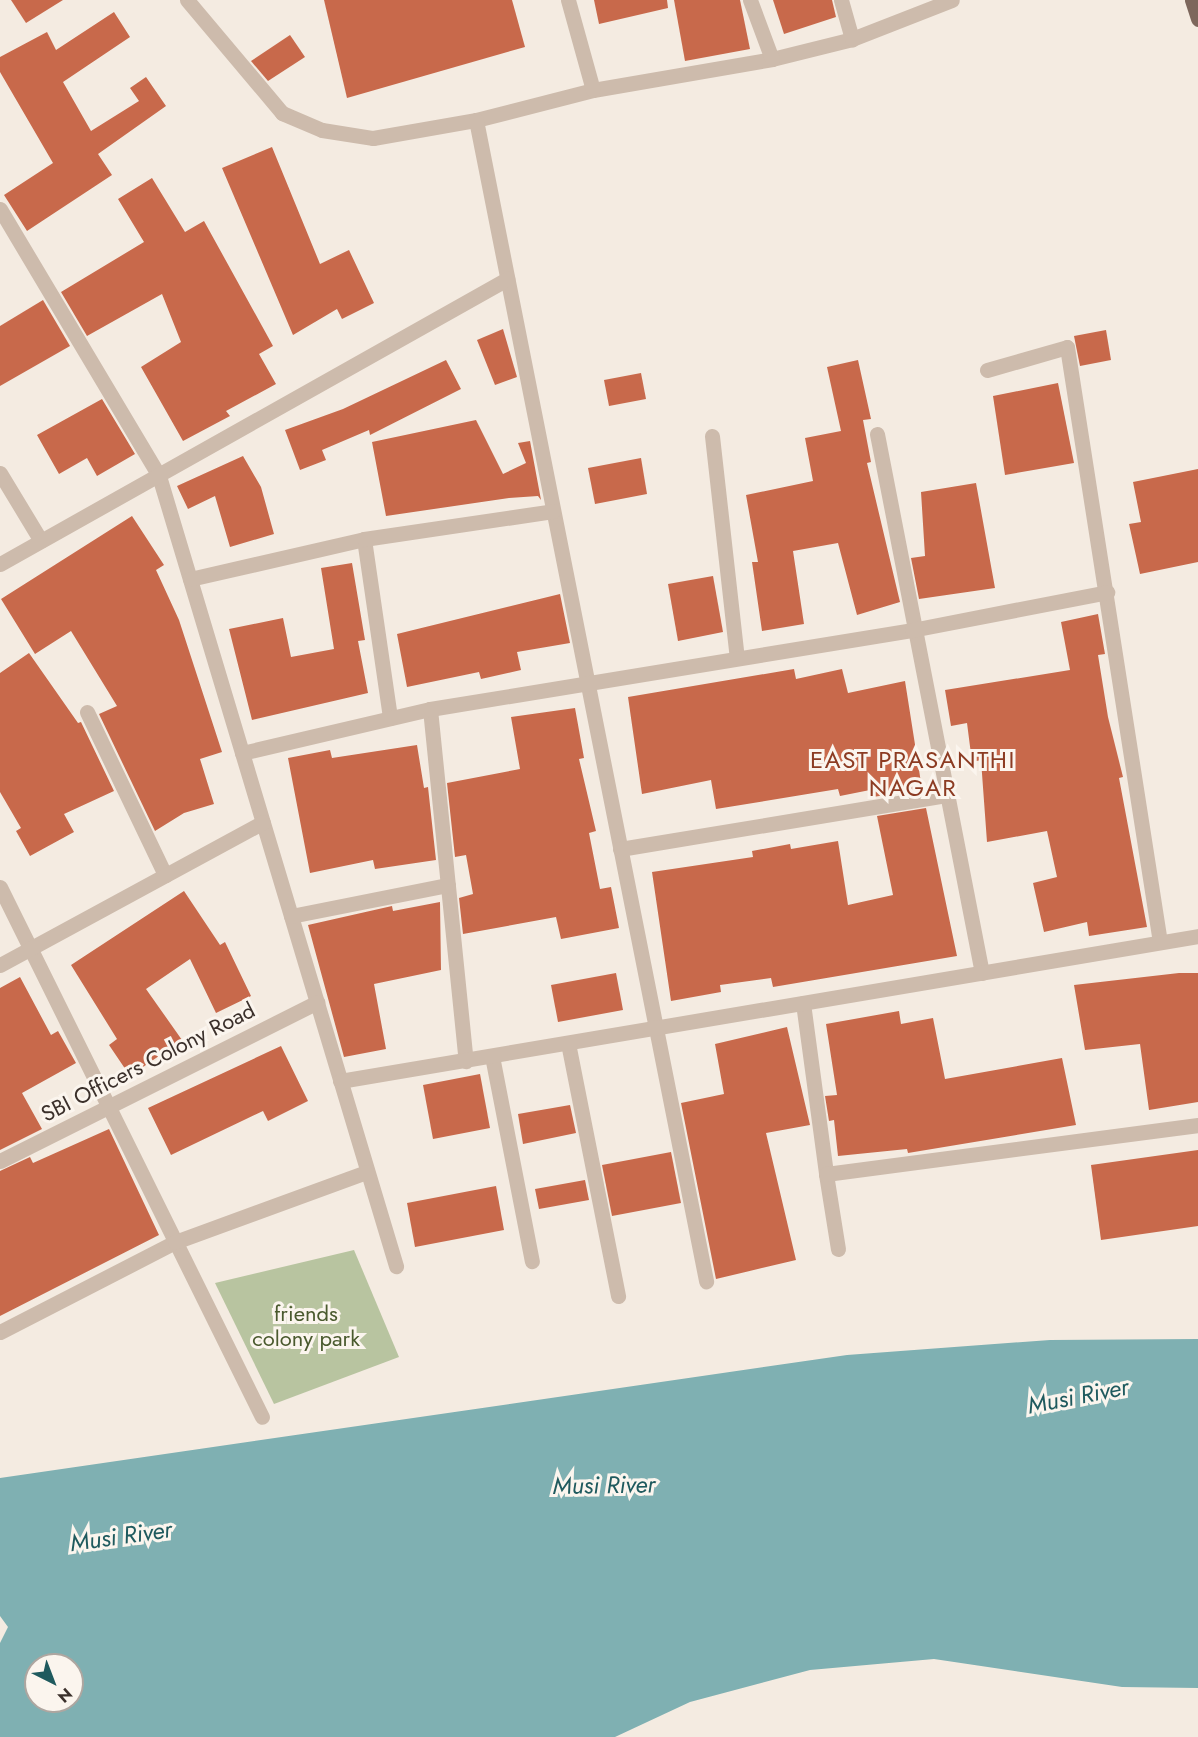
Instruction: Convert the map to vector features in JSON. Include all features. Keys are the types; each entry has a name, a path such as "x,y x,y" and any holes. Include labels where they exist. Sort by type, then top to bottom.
{"main road":[{"path":"1192,0 1198,18"}],"street":[{"path":"187,0 282,113 322,130 374,138 476,120 592,90 772,59 852,39 952,0"},
{"path":"568,0 592,90"},
{"path":"750,0 772,59"},
{"path":"841,0 852,39"},
{"path":"476,120 706,1281"},
{"path":"0,209 159,476 396,1266"},
{"path":"0,564 507,279"},
{"path":"987,370 1067,347 1160,942"},
{"path":"877,434 912,630 982,973"},
{"path":"712,436 737,658"},
{"path":"0,473 41,541"},
{"path":"190,579 364,539 554,511"},
{"path":"364,539 390,718"},
{"path":"242,753 430,709 912,630 1107,592"},
{"path":"430,709 466,1061"},
{"path":"87,712 165,875"},
{"path":"620,849 945,795"},
{"path":"0,965 263,822"},
{"path":"291,916 448,885"},
{"path":"0,886 262,1417"},
{"path":"340,1081 1198,936"},
{"name":"SBI Officers Colony Road","path":"0,1161 317,1002"},
{"path":"803,1003 838,1249"},
{"path":"568,1043 618,1296"},
{"path":"492,1056 532,1261"},
{"path":"826,1174 1198,1125"},
{"path":"0,1332 175,1242 366,1172"}],"green space":[{"name":"friends colony park","path":"354,1250 399,1357 274,1404 215,1283"}],"water":[{"name":"Musi River","path":"1198,1339 1198,1688 1122,1687 934,1659 810,1670 690,1702 615,1737 0,1737 0,1643 8,1627 0,1616 0,1478 847,1355 1050,1340"}],"building":[{"path":"11,0 63,0 26,23"},
{"path":"324,0 512,0 525,47 347,98"},
{"path":"594,0 667,0 668,8 599,24"},
{"path":"674,0 740,0 750,49 685,61"},
{"path":"773,0 832,0 836,17 784,34"},
{"path":"114,12 130,37 63,82 91,131 139,101 130,88 146,77 166,106 98,154 112,175 27,231 4,195 53,163 0,72 0,57 47,32 56,50"},
{"path":"290,35 305,57 268,81 251,61"},
{"path":"272,147 320,264 349,250 374,303 342,319 337,309 293,335 222,168"},
{"path":"152,178 185,232 204,221 273,346 259,354 276,384 226,411 230,416 183,441 141,367 181,342 162,294 87,336 61,292 144,242 118,199"},
{"path":"43,300 70,346 0,386 0,326"},
{"path":"503,329 517,377 495,385 477,340"},
{"path":"1106,330 1111,360 1080,366 1074,336"},
{"path":"446,360 461,389 370,435 369,430 322,450 326,460 300,470 285,430 343,409"},
{"path":"858,360 871,419 863,420 871,462 867,463 900,602 857,615 838,543 793,551 804,624 762,631 752,562 758,562 746,495 813,481 805,438 841,431 827,367"},
{"path":"641,373 646,399 609,406 604,380"},
{"path":"1058,383 1074,463 1005,475 993,396"},
{"path":"102,399 135,454 97,476 87,458 59,474 37,435"},
{"path":"476,420 503,474 526,463 518,443 530,441 541,500 538,496 509,498 386,516 372,442"},
{"path":"243,456 261,487 274,534 230,547 215,496 188,509 177,486"},
{"path":"641,458 647,494 595,504 588,468"},
{"path":"1198,469 1198,562 1140,574 1129,524 1141,522 1133,482"},
{"path":"976,483 995,588 919,599 911,558 925,556 921,492"},
{"path":"132,516 164,565 156,570 179,620 222,752 200,759 214,804 184,813 155,831 99,714 117,706 71,631 35,654 1,599"},
{"path":"352,563 365,640 358,641 368,693 252,720 229,629 283,618 291,657 334,649 321,568"},
{"path":"713,576 723,632 678,641 668,584"},
{"path":"560,594 570,643 517,652 521,670 481,679 479,672 407,687 397,634"},
{"path":"1098,614 1105,654 1098,655 1108,717 1123,777 1119,778 1147,927 1089,936 1087,922 1044,932 1033,883 1057,877 1047,831 987,842 981,760 972,762 967,723 951,726 945,690 1070,670 1061,622"},
{"path":"29,653 78,723 81,722 114,791 64,814 74,832 30,856 16,831 21,828 0,792 0,673"},
{"path":"794,669 796,679 842,669 848,693 905,681 922,789 873,797 870,790 840,796 838,789 716,809 711,780 642,794 628,697"},
{"path":"575,708 584,758 579,759 596,831 589,833 600,889 611,887 619,928 561,939 556,917 463,934 459,898 473,894 466,855 455,857 447,783 520,769 511,717"},
{"path":"417,745 424,788 428,787 436,860 375,869 373,860 310,873 288,758 330,750 332,758"},
{"path":"926,808 957,956 773,987 771,978 720,985 721,992 671,1001 652,872 753,857 752,851 790,844 791,849 838,841 848,905 893,895 877,816"},
{"path":"184,891 220,945 225,942 251,996 216,1013 190,959 146,989 182,1040 130,1076 109,1045 117,1039 71,965"},
{"path":"440,902 441,970 374,984 386,1049 344,1057 308,925 392,906 393,911"},
{"path":"616,973 623,1010 558,1022 551,985"},
{"path":"1179,973 1198,973 1198,1102 1149,1110 1140,1044 1085,1050 1074,985"},
{"path":"20,977 51,1035 58,1031 76,1063 22,1093 42,1129 0,1150 0,988"},
{"path":"899,1011 901,1024 933,1018 945,1079 1062,1058 1076,1125 908,1153 907,1149 838,1156 834,1120 829,1121 825,1096 837,1095 826,1024"},
{"path":"787,1027 810,1125 766,1133 796,1260 716,1279 681,1103 724,1094 715,1044"},
{"path":"281,1046 308,1101 268,1121 263,1111 171,1155 148,1108"},
{"path":"480,1074 490,1128 433,1139 423,1085"},
{"path":"570,1105 576,1133 523,1144 518,1114"},
{"path":"109,1129 159,1235 0,1316 0,1171 30,1157 33,1163"},
{"path":"1198,1150 1198,1226 1101,1240 1091,1165"},
{"path":"671,1152 681,1203 612,1216 602,1165"},
{"path":"585,1180 589,1200 539,1209 535,1189"},
{"path":"496,1186 504,1230 415,1247 407,1203"}],"district":[{"name":"EAST PRASANTHI NAGAR","path":"913,774"}]}
